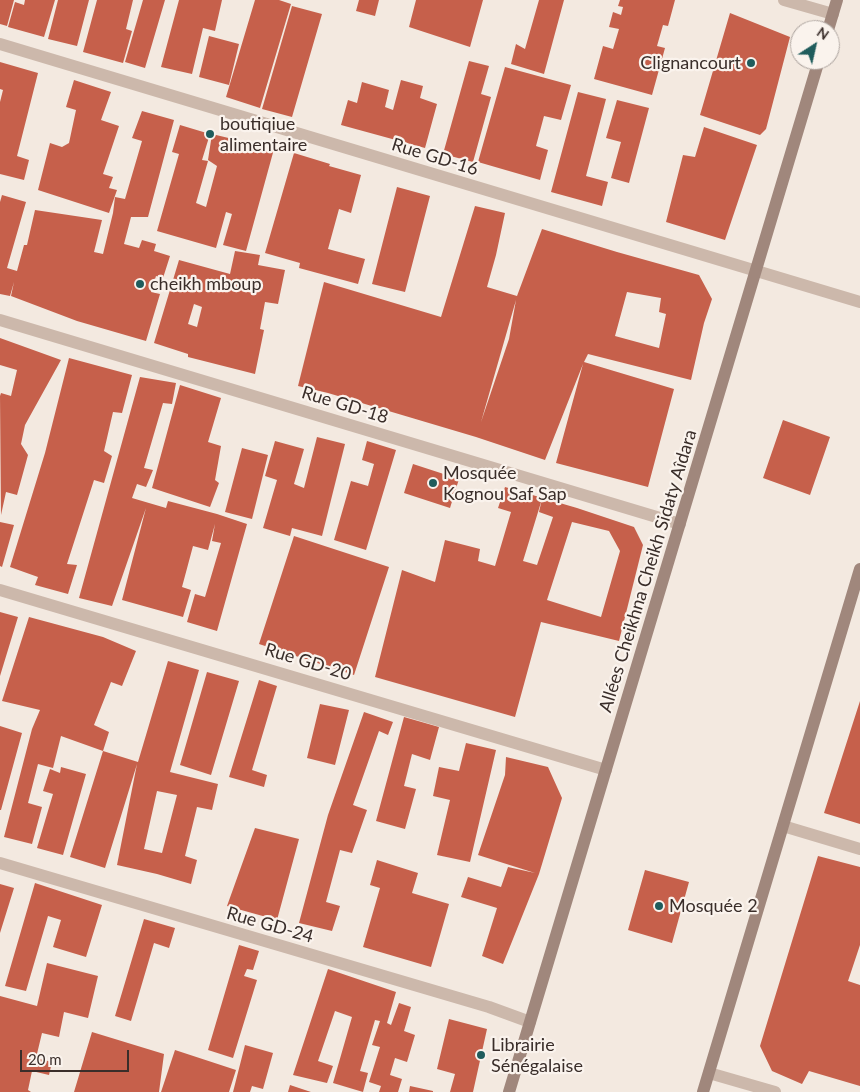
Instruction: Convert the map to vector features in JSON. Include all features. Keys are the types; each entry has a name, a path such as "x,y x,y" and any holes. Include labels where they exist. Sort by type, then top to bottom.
{"main road":[{"path":"831,20 837,0"},
{"name":"Allées Cheikhna Cheikh Sidaty Aîdara","path":"509,1092 816,70"},
{"path":"703,1092 860,569"}],"street":[{"path":"784,0 833,14"},
{"name":"Rue GD-16","path":"0,44 860,302"},
{"name":"Rue GD-18","path":"0,320 680,524"},
{"name":"Rue GD-20","path":"0,590 606,770"},
{"path":"783,826 860,849"},
{"name":"Rue GD-24","path":"0,863 489,1007 530,1022"},
{"path":"709,1072 775,1092"}],"building":[{"path":"0,0 14,0 7,26 0,24"},
{"path":"25,0 55,0 44,37 8,27 15,2 24,5"},
{"path":"58,0 89,0 77,46 48,39"},
{"path":"97,0 133,0 126,29 132,31 123,63 83,52"},
{"path":"143,0 165,0 145,68 125,62"},
{"path":"179,0 222,0 215,31 203,28 192,74 161,67"},
{"path":"255,0 279,0 291,4 260,108 226,97"},
{"path":"359,0 379,0 375,16 356,11"},
{"path":"416,0 483,0 470,47 409,27"},
{"path":"539,0 564,0 544,74 511,64 516,44 525,49"},
{"path":"620,0 675,0 668,26 663,25 657,46 665,48 652,95 594,79 603,46 613,49 619,29 609,27 613,12 621,15 623,7 618,6"},
{"path":"292,6 322,14 292,117 262,109"},
{"path":"730,13 790,37 766,129 760,135 700,115"},
{"path":"209,36 239,44 229,85 199,77"},
{"path":"469,61 489,66 481,94 491,97 473,162 443,154"},
{"path":"0,62 38,73 17,156 29,160 24,180 0,174 0,102 3,90 0,89"},
{"path":"505,67 571,85 561,120 544,116 536,146 548,150 540,180 478,162"},
{"path":"74,80 111,92 101,120 119,126 103,174 113,177 109,188 117,190 109,213 38,190 50,143 62,147 69,143 76,110 66,107"},
{"path":"401,80 423,86 420,98 437,104 425,148 341,125 348,100 357,103 362,82 389,90 385,107 393,110"},
{"path":"578,92 606,99 586,176 608,182 602,206 551,192"},
{"path":"617,100 649,108 629,183 611,178 621,142 606,138"},
{"path":"142,111 174,120 148,217 131,217 124,244 139,248 142,240 156,244 154,251 170,256 163,278 156,276 151,292 160,294 146,341 77,321 11,296 14,282 10,296 0,294 0,202 2,195 26,202 7,268 17,271 24,245 27,245 35,210 102,220 94,252 103,254 115,197 125,199 142,141 132,138"},
{"path":"180,125 210,134 202,160 208,161 196,203 206,207 217,166 208,160 212,134 274,149 246,251 223,245 232,214 226,212 216,248 157,231 179,154 172,152"},
{"path":"704,127 757,145 725,240 666,222 683,155 695,157"},
{"path":"294,153 361,175 351,213 339,209 328,249 365,259 358,284 299,268 300,263 265,253"},
{"path":"397,187 430,196 405,292 372,284"},
{"path":"475,206 505,213 487,287 517,296 542,229 699,275 712,299 704,323 691,380 588,354 584,362 674,389 648,487 556,463 583,364 545,460 476,437 328,393 298,386 324,282 441,317","holes":["627,292 661,298 659,312 666,314 659,348 615,336","516,300 509,339 481,422"]},
{"path":"235,251 260,255 258,265 285,270 278,304 265,302 260,329 264,330 255,374 188,357 188,354 154,343 179,260 230,274","holes":["194,304 202,307 197,327 188,324"]},
{"path":"0,338 61,360 25,425 21,444 28,455 17,495 6,492 1,515 0,396 1,393 11,396 17,370 0,365"},
{"path":"69,358 132,375 122,413 113,412 104,451 112,456 104,483 94,480 67,564 77,565 68,594 35,585 38,577 10,567 45,453"},
{"path":"140,377 176,383 172,404 163,403 144,468 153,470 146,487 137,484 132,498 166,508 168,501 247,524 217,631 187,622 195,594 205,597 221,543 212,541 215,524 208,550 193,546 182,587 191,590 183,617 122,600 146,508 112,606 79,598"},
{"path":"180,385 221,398 208,442 221,446 215,480 219,483 210,507 152,488"},
{"path":"783,420 830,437 810,495 763,478"},
{"path":"317,437 345,444 322,536 292,528 290,536 263,528 277,480 265,476 275,441 304,449 294,484 304,488"},
{"path":"367,441 396,450 366,550 334,540 351,481 368,486 374,464 362,460"},
{"path":"242,448 268,455 252,519 225,512"},
{"path":"413,464 459,479 450,508 404,493"},
{"path":"505,487 634,527 643,545 619,641 541,622 515,717 375,677 402,570 435,582 445,540 480,549 478,561 495,566 511,512 498,508","holes":["542,499 539,512 553,517 537,565 523,561","572,522 609,531 620,551 601,617 547,600"]},
{"path":"0,522 14,525 2,567 0,566"},
{"path":"294,536 389,567 354,675 259,644"},
{"path":"0,612 18,617 0,676"},
{"path":"29,617 103,637 136,651 122,686 111,682 94,725 109,732 103,751 61,736 53,768 38,764 28,803 42,807 32,844 4,837 32,729 40,710 2,701"},
{"path":"168,661 199,670 170,772 218,784 212,810 197,807 185,856 197,860 191,884 117,865 137,764 105,868 70,857 103,751 138,762","holes":["157,791 177,795 162,853 144,849"]},
{"path":"207,672 239,681 211,775 180,765"},
{"path":"259,680 277,686 252,770 267,775 264,787 229,777"},
{"path":"860,701 860,824 824,813"},
{"path":"320,704 349,710 335,765 307,758"},
{"path":"364,712 393,722 388,735 379,731 353,805 367,810 352,853 340,850 326,902 340,906 332,931 299,923 328,815"},
{"path":"404,717 439,727 430,760 412,754 404,786 416,789 405,829 376,821"},
{"path":"0,726 22,733 1,810 0,810"},
{"path":"466,743 496,750 470,862 437,855 450,800 433,796 439,767 459,771"},
{"path":"506,757 548,767 562,798 539,874 503,964 482,956 497,908 461,897 468,877 501,887 508,867 535,873 478,855 505,775"},
{"path":"61,767 86,774 63,855 37,848 53,794 43,791 50,769 60,773"},
{"path":"255,828 299,839 277,920 227,906"},
{"path":"818,856 860,867 860,945 848,981 860,985 860,1086 809,1071 802,1084 772,1071 760,1046"},
{"path":"377,860 418,873 412,893 449,904 431,967 363,947 380,888 370,885"},
{"name":"Mosquée 2","path":"645,870 689,882 672,943 628,930"},
{"path":"35,883 102,905 86,957 53,947 61,920 48,916 26,991 5,986"},
{"path":"0,884 14,888 0,933"},
{"path":"144,919 175,928 169,948 154,943 131,1021 115,1016"},
{"path":"239,945 259,951 253,970 247,969 244,976 257,980 233,1058 208,1050"},
{"path":"47,963 98,976 88,1018 64,1012 59,1037 42,1033 36,1058 52,1062 49,1075 32,1071 28,1090 31,1092 0,1092 0,996 37,1006"},
{"path":"328,969 396,992 387,1023 391,1025 399,1003 411,1007 404,1031 415,1035 407,1062 395,1058 390,1075 402,1079 398,1092 379,1092 381,1086 369,1082 380,1047 372,1045 380,1021 375,1020 360,1071 368,1073 363,1092 333,1083 352,1017 335,1011 318,1061 333,1066 327,1083 293,1075"},
{"path":"449,1019 487,1029 473,1092 450,1092 455,1074 437,1069"},
{"path":"92,1032 164,1054 159,1092 74,1092"},
{"path":"245,1045 273,1053 263,1089 252,1086 250,1092 233,1092"},
{"path":"175,1050 236,1070 229,1092 161,1092"},
{"path":"290,1085 311,1092 288,1092"},
{"path":"410,1086 433,1091 433,1092 409,1092"}],"place":[{"name":"Clignancourt","path":"751,63"},
{"name":"boutiqiue alimentaire","path":"210,134"},
{"name":"cheikh mboup","path":"140,284"},
{"name":"Mosquée Kognou Saf Sap","path":"433,483"},
{"name":"Mosquée 2","path":"659,906"},
{"name":"Librairie Sénégalaise","path":"481,1055"}]}
